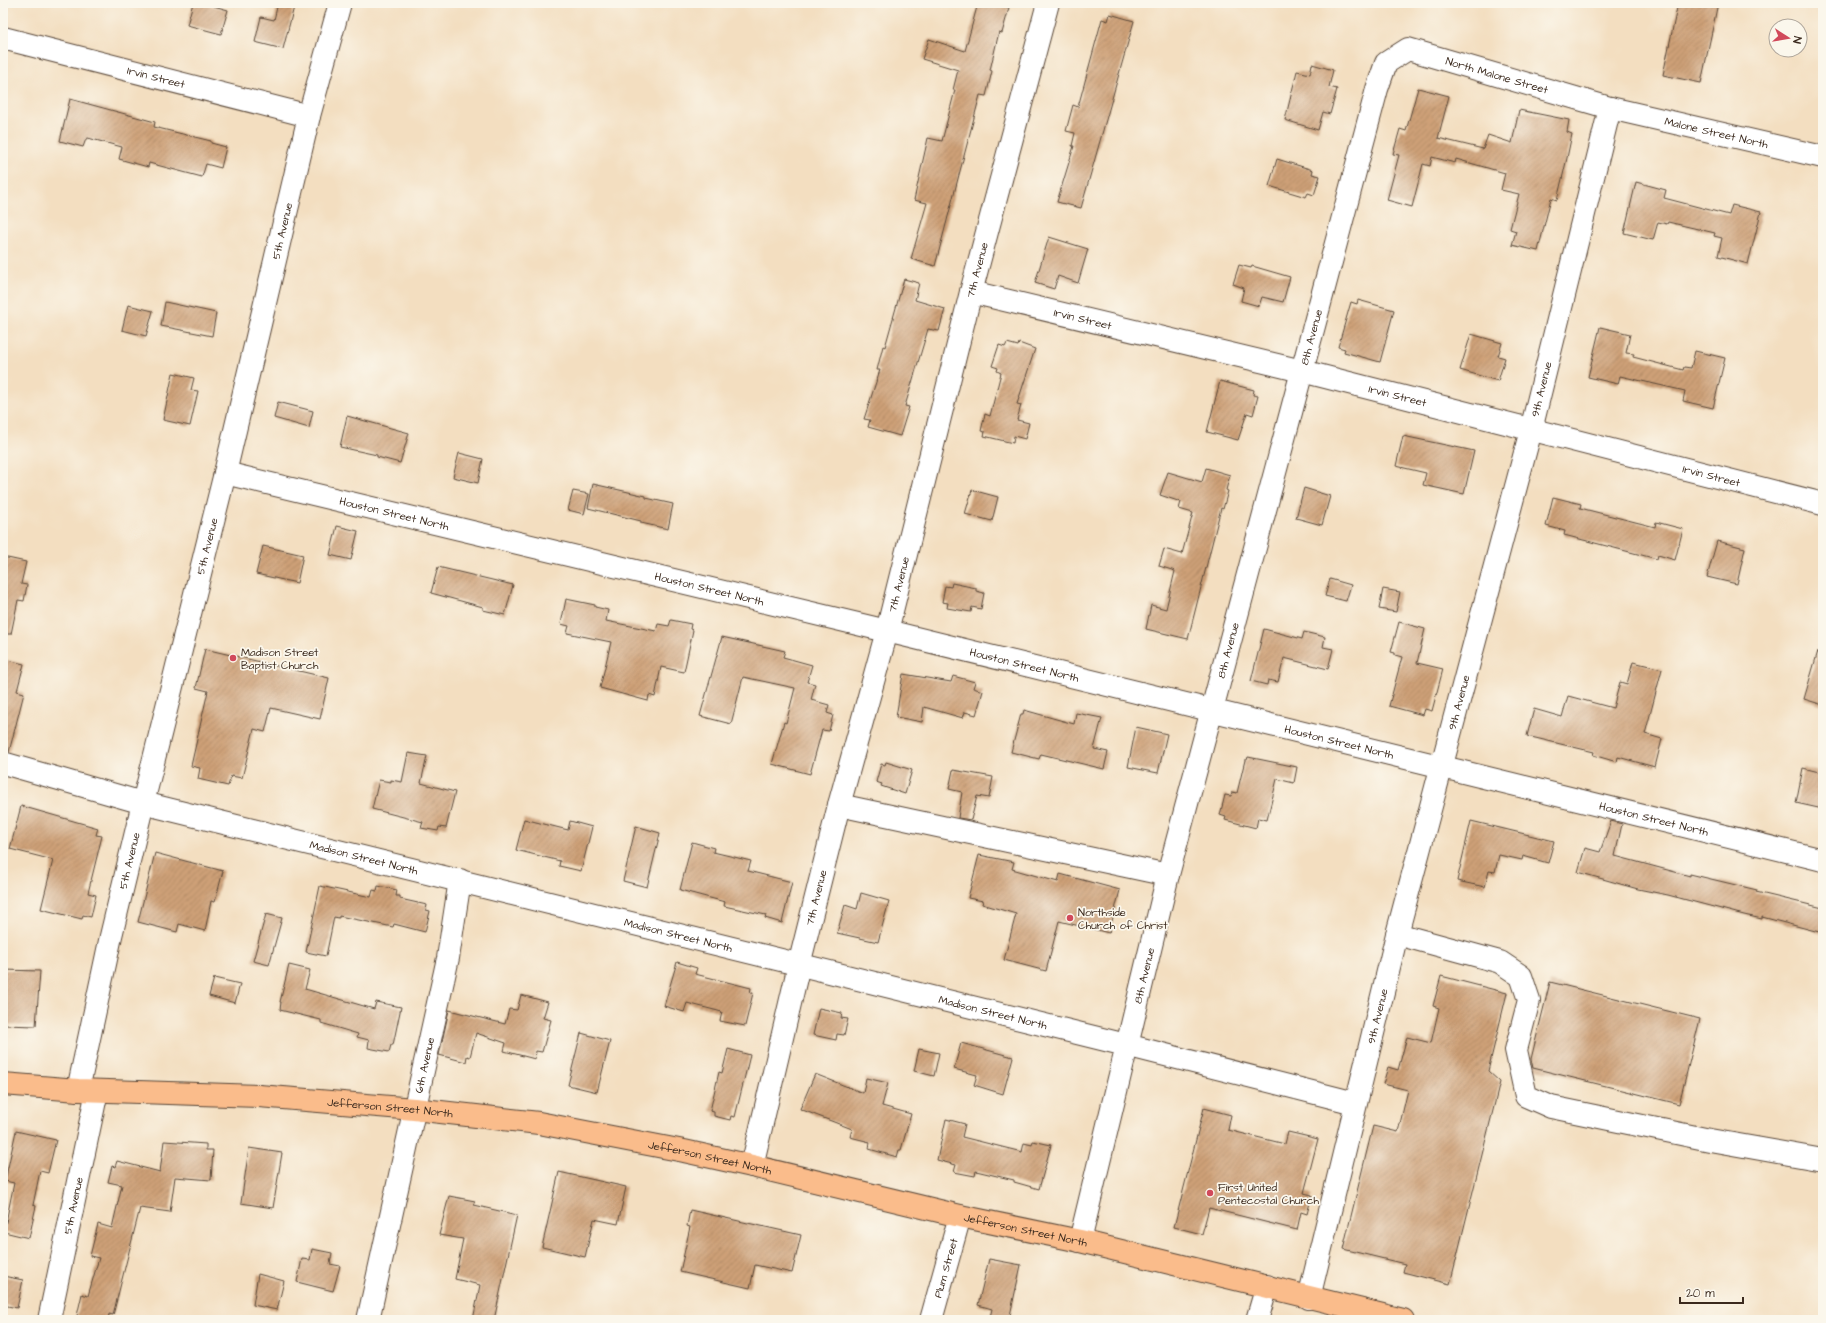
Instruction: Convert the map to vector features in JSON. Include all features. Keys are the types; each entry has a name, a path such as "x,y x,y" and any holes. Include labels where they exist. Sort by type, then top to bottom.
{"main road":[{"name":"Jefferson Street North","path":"3,1084 88,1090 259,1096 414,1109 539,1123 684,1151 752,1166 960,1216 1080,1241 1404,1320"}],"street":[{"name":"5th Avenue","path":"49,1320 88,1090 111,936 225,473 309,116 340,3"},
{"name":"7th Avenue","path":"752,1166 799,965 839,805 887,631 970,292 1048,3"},
{"name":"Irvin Street","path":"3,38 309,116"},
{"name":"North Malone Street","path":"1386,63 1408,49 1610,108"},
{"name":"8th Avenue","path":"1080,1241 1168,875 1377,89 1386,63"},
{"name":"Malone Street North","path":"1610,108 1823,157"},
{"name":"9th Avenue","path":"1309,1298 1397,934 1531,430 1610,108"},
{"name":"Irvin Street","path":"970,292 1302,371 1823,504"},
{"name":"Houston Street North","path":"225,473 887,631 1441,768 1823,860"},
{"name":"Madison Street North","path":"3,763 143,803 460,880 1355,1103"},
{"path":"839,805 1168,875"},
{"name":"6th Avenue","path":"368,1320 448,958 460,880"},
{"path":"1397,934 1500,962 1521,976 1529,1000 1516,1050 1526,1096 1551,1107 1710,1140 1823,1160"},
{"name":"Plum Street","path":"931,1320 960,1216"},
{"path":"1257,1320 1267,1286"}],"building":[{"path":"193,3 203,3 228,10 221,34 187,25"},
{"path":"278,3 295,3 283,49 255,42 261,17 274,20"},
{"path":"978,3 1004,3 1004,6 1009,8 1002,33 999,32 990,70 992,71 986,96 980,95 935,266 911,259 927,203 914,200 928,138 942,141 955,90 953,90 958,70 922,59 929,39 965,51"},
{"path":"1678,3 1718,3 1701,83 1663,75"},
{"path":"1110,14 1134,21 1081,208 1057,202 1074,146 1072,146 1075,133 1066,131 1073,105 1078,107 1102,19 1108,21"},
{"path":"1312,64 1333,70 1329,87 1337,89 1330,114 1323,112 1318,130 1285,120 1297,71 1310,74"},
{"path":"1418,88 1449,96 1438,138 1483,149 1488,135 1512,143 1519,110 1569,120 1567,132 1572,134 1567,158 1557,200 1551,198 1538,251 1512,245 1516,231 1510,229 1519,194 1501,190 1505,173 1456,159 1455,163 1432,157 1430,166 1423,164 1412,207 1387,200 1399,155 1393,154 1400,129 1406,131"},
{"path":"70,99 155,122 154,127 211,141 211,143 226,147 221,168 206,164 202,177 149,163 148,167 119,159 122,147 88,138 86,139 83,147 60,141"},
{"path":"1277,159 1313,170 1312,174 1320,176 1314,195 1308,193 1306,197 1269,186"},
{"path":"1636,182 1666,190 1664,198 1729,215 1732,205 1761,212 1748,264 1718,256 1722,238 1714,236 1715,233 1668,222 1667,224 1658,222 1653,240 1624,233"},
{"path":"1049,237 1088,249 1078,283 1058,276 1054,289 1035,283"},
{"path":"1239,265 1251,268 1252,266 1290,277 1283,302 1262,297 1259,306 1241,301 1244,288 1233,284"},
{"path":"904,279 919,283 915,300 945,309 939,331 928,329 905,406 909,407 900,436 868,427 870,420 864,419 880,370 877,370 883,346 885,347"},
{"path":"1358,300 1394,310 1380,362 1344,352 1345,349 1338,347 1351,302 1357,304"},
{"path":"165,302 216,313 212,336 161,326"},
{"path":"128,305 153,311 146,336 122,330"},
{"path":"1600,327 1630,334 1626,353 1634,354 1633,357 1683,370 1684,367 1691,368 1695,351 1725,358 1713,408 1683,401 1685,391 1620,376 1618,384 1588,377"},
{"path":"1471,334 1502,343 1498,356 1505,358 1498,381 1460,370"},
{"path":"1007,343 1018,346 1019,343 1035,349 1017,404 1021,405 1017,420 1029,423 1025,439 1014,436 1013,443 984,436 985,432 981,431 985,414 990,416 1001,373 997,371 998,368 992,366 999,345 1005,347"},
{"path":"173,373 194,378 191,390 198,391 190,426 163,420"},
{"path":"1220,381 1254,390 1253,395 1258,396 1253,415 1247,413 1238,440 1207,432"},
{"path":"278,402 313,411 309,428 274,418"},
{"path":"347,416 409,433 400,463 377,457 377,455 340,447"},
{"path":"1403,436 1474,451 1464,494 1423,485 1426,473 1396,466"},
{"path":"459,453 483,459 478,483 453,477"},
{"path":"1206,468 1230,475 1226,490 1228,491 1223,509 1221,508 1188,639 1146,629 1151,605 1166,609 1175,571 1159,566 1164,549 1182,554 1193,513 1179,509 1181,502 1160,495 1168,472 1202,482"},
{"path":"593,484 646,496 646,498 673,504 668,529 588,508"},
{"path":"1304,488 1330,496 1322,525 1296,518"},
{"path":"972,490 998,497 992,521 965,514"},
{"path":"573,491 589,494 584,514 568,510"},
{"path":"1553,497 1581,504 1580,508 1655,527 1656,522 1683,529 1675,560 1658,555 1657,559 1564,535 1565,531 1546,526"},
{"path":"337,526 358,531 351,560 330,555"},
{"path":"1717,541 1745,548 1737,584 1707,577"},
{"path":"263,546 303,555 297,583 256,574"},
{"path":"3,557 26,562 21,584 27,585 24,601 18,600 11,634 3,634"},
{"path":"438,567 513,585 505,615 483,610 483,607 431,593"},
{"path":"1330,579 1351,585 1346,601 1325,596"},
{"path":"952,583 976,588 976,591 984,593 981,609 972,607 971,612 947,608 948,603 942,602 945,586 951,587"},
{"path":"1383,589 1400,592 1396,612 1379,609"},
{"path":"566,599 595,605 595,607 608,610 606,621 656,631 658,624 669,626 671,620 691,624 690,629 693,630 684,672 661,667 655,697 649,695 648,701 600,688 611,642 567,633 569,626 561,624"},
{"path":"1399,622 1425,629 1417,663 1443,669 1432,711 1425,709 1423,715 1389,706 1402,657 1391,652"},
{"path":"1264,629 1302,639 1304,632 1325,637 1323,647 1333,649 1328,669 1284,658 1278,682 1268,680 1267,685 1251,681"},
{"path":"722,637 785,651 783,657 812,665 807,682 815,684 811,700 829,705 827,713 833,715 829,731 822,730 810,774 772,764 784,722 786,723 795,688 743,677 731,724 700,716"},
{"path":"205,649 329,678 320,719 271,708 265,732 254,729 242,778 231,776 228,786 198,779 200,768 191,766 208,691 196,688"},
{"path":"1818,651 1823,651 1823,705 1804,699"},
{"path":"3,659 24,664 17,691 24,693 9,752 3,751"},
{"path":"1633,662 1662,669 1645,734 1662,739 1655,767 1618,757 1617,762 1593,755 1594,752 1527,736 1534,709 1562,717 1568,696 1613,708 1620,682 1627,684"},
{"path":"903,674 951,682 953,676 975,682 973,688 983,691 976,715 965,712 963,718 924,707 922,722 896,717"},
{"path":"1024,710 1074,724 1076,713 1102,718 1094,749 1108,752 1104,769 1041,754 1039,759 1011,752 1021,714 1023,714"},
{"path":"1136,727 1167,734 1158,773 1128,767"},
{"path":"408,753 427,756 421,783 455,792 446,828 439,827 438,831 421,828 423,822 372,809 379,780 402,782"},
{"path":"1248,757 1297,767 1294,783 1277,779 1267,820 1258,818 1256,828 1225,820 1226,817 1220,815 1225,795 1231,796 1232,792 1237,793 1245,760 1247,760"},
{"path":"886,762 912,770 905,794 881,786 882,784 876,782 881,764 885,765"},
{"path":"1803,768 1823,773 1823,809 1796,803"},
{"path":"953,770 993,777 989,798 977,796 971,820 958,818 962,792 949,789"},
{"path":"21,806 98,828 96,835 102,836 88,893 96,895 91,917 83,915 82,919 41,909 53,860 10,849"},
{"path":"524,819 568,830 570,821 592,827 581,871 559,866 560,861 516,850"},
{"path":"1471,821 1554,841 1548,863 1523,856 1522,860 1499,855 1495,872 1489,871 1485,887 1457,881"},
{"path":"1611,821 1622,824 1615,856 1690,876 1690,874 1757,890 1756,892 1823,908 1823,933 1762,917 1762,919 1744,915 1668,895 1638,889 1578,872 1585,848 1600,852"},
{"path":"636,826 660,833 647,887 623,881"},
{"path":"692,842 714,848 713,852 751,861 748,871 792,882 782,923 765,918 766,915 724,906 725,902 680,890"},
{"path":"155,853 223,871 215,902 211,901 205,931 179,924 177,932 138,922"},
{"path":"979,855 1014,862 1012,869 1058,882 1060,874 1120,890 1109,933 1059,921 1046,971 1004,960 1016,914 982,904 983,901 968,898"},
{"path":"320,886 371,897 373,890 377,891 378,886 397,890 396,896 400,896 400,899 427,905 426,910 430,911 425,932 394,924 393,927 339,916 339,918 334,917 326,956 306,952"},
{"path":"861,893 889,901 878,942 837,933 845,905 857,909"},
{"path":"266,914 282,918 269,965 253,961"},
{"path":"677,962 697,968 695,974 751,988 750,993 753,993 745,1026 720,1021 722,1012 687,1003 684,1012 664,1006"},
{"path":"289,965 310,970 305,989 374,1009 376,1002 401,1007 393,1045 391,1045 389,1052 368,1048 369,1040 357,1037 358,1034 321,1023 321,1020 280,1010 280,1002"},
{"path":"3,970 40,971 36,1026 3,1025"},
{"path":"1441,976 1507,993 1488,1071 1500,1082 1450,1284 1403,1272 1405,1264 1343,1249 1373,1126 1398,1132 1408,1090 1383,1084 1388,1067 1398,1070 1407,1037 1431,1043 1439,1008 1433,1006"},
{"path":"214,978 240,984 235,1003 209,996"},
{"path":"1550,982 1700,1019 1679,1104 1533,1068 1531,1059"},
{"path":"521,995 548,1002 543,1018 551,1020 542,1052 536,1051 535,1059 504,1051 506,1043 476,1033 470,1057 467,1056 466,1062 439,1055 449,1010 505,1024 509,1009 517,1010"},
{"path":"819,1008 842,1013 841,1018 848,1019 844,1035 837,1034 836,1040 813,1035"},
{"path":"581,1033 610,1041 597,1092 568,1085"},
{"path":"961,1043 1013,1057 1003,1094 974,1085 977,1075 954,1069"},
{"path":"728,1049 750,1055 735,1117 731,1116 730,1120 714,1116 714,1112 710,1111 719,1072 722,1073"},
{"path":"919,1049 939,1053 934,1076 914,1071"},
{"path":"815,1074 863,1093 866,1078 888,1083 882,1106 911,1114 901,1150 899,1150 897,1157 869,1149 870,1142 850,1137 852,1129 800,1109"},
{"path":"1204,1108 1231,1115 1228,1130 1285,1144 1288,1132 1318,1139 1304,1193 1312,1195 1307,1214 1301,1212 1297,1230 1209,1208 1202,1234 1174,1227"},
{"path":"946,1119 965,1124 962,1137 1022,1152 1024,1143 1032,1145 1033,1141 1051,1145 1039,1189 1014,1182 1014,1180 976,1171 975,1176 954,1172 956,1165 937,1160"},
{"path":"16,1131 56,1140 48,1173 40,1171 33,1205 36,1206 29,1238 4,1232 14,1183 5,1181"},
{"path":"164,1141 206,1144 206,1150 213,1150 211,1180 175,1177 170,1212 140,1208 113,1315 109,1314 108,1320 76,1320 82,1294 88,1296 99,1258 90,1256 98,1224 112,1228 122,1185 108,1182 112,1166 115,1167 117,1161 160,1172"},
{"path":"249,1148 282,1153 273,1208 241,1203"},
{"path":"559,1172 626,1187 618,1224 594,1219 585,1257 542,1247"},
{"path":"449,1196 475,1201 473,1205 517,1215 494,1320 473,1320 480,1285 455,1279 463,1239 439,1235"},
{"path":"690,1210 801,1235 792,1273 755,1265 750,1288 680,1272 690,1227 687,1226"},
{"path":"312,1249 332,1253 330,1264 340,1266 333,1291 297,1282 302,1259 310,1260"},
{"path":"989,1259 1021,1265 1009,1320 990,1317 992,1309 978,1305"},
{"path":"258,1274 284,1281 277,1310 253,1305"},
{"path":"3,1276 23,1280 17,1308 3,1305"}],"place":[{"name":"Madison Street Baptist Church","path":"233,658"},
{"name":"Northside Church of Christ","path":"1070,918"},
{"name":"First United Pentecostal Church","path":"1210,1193"}]}
